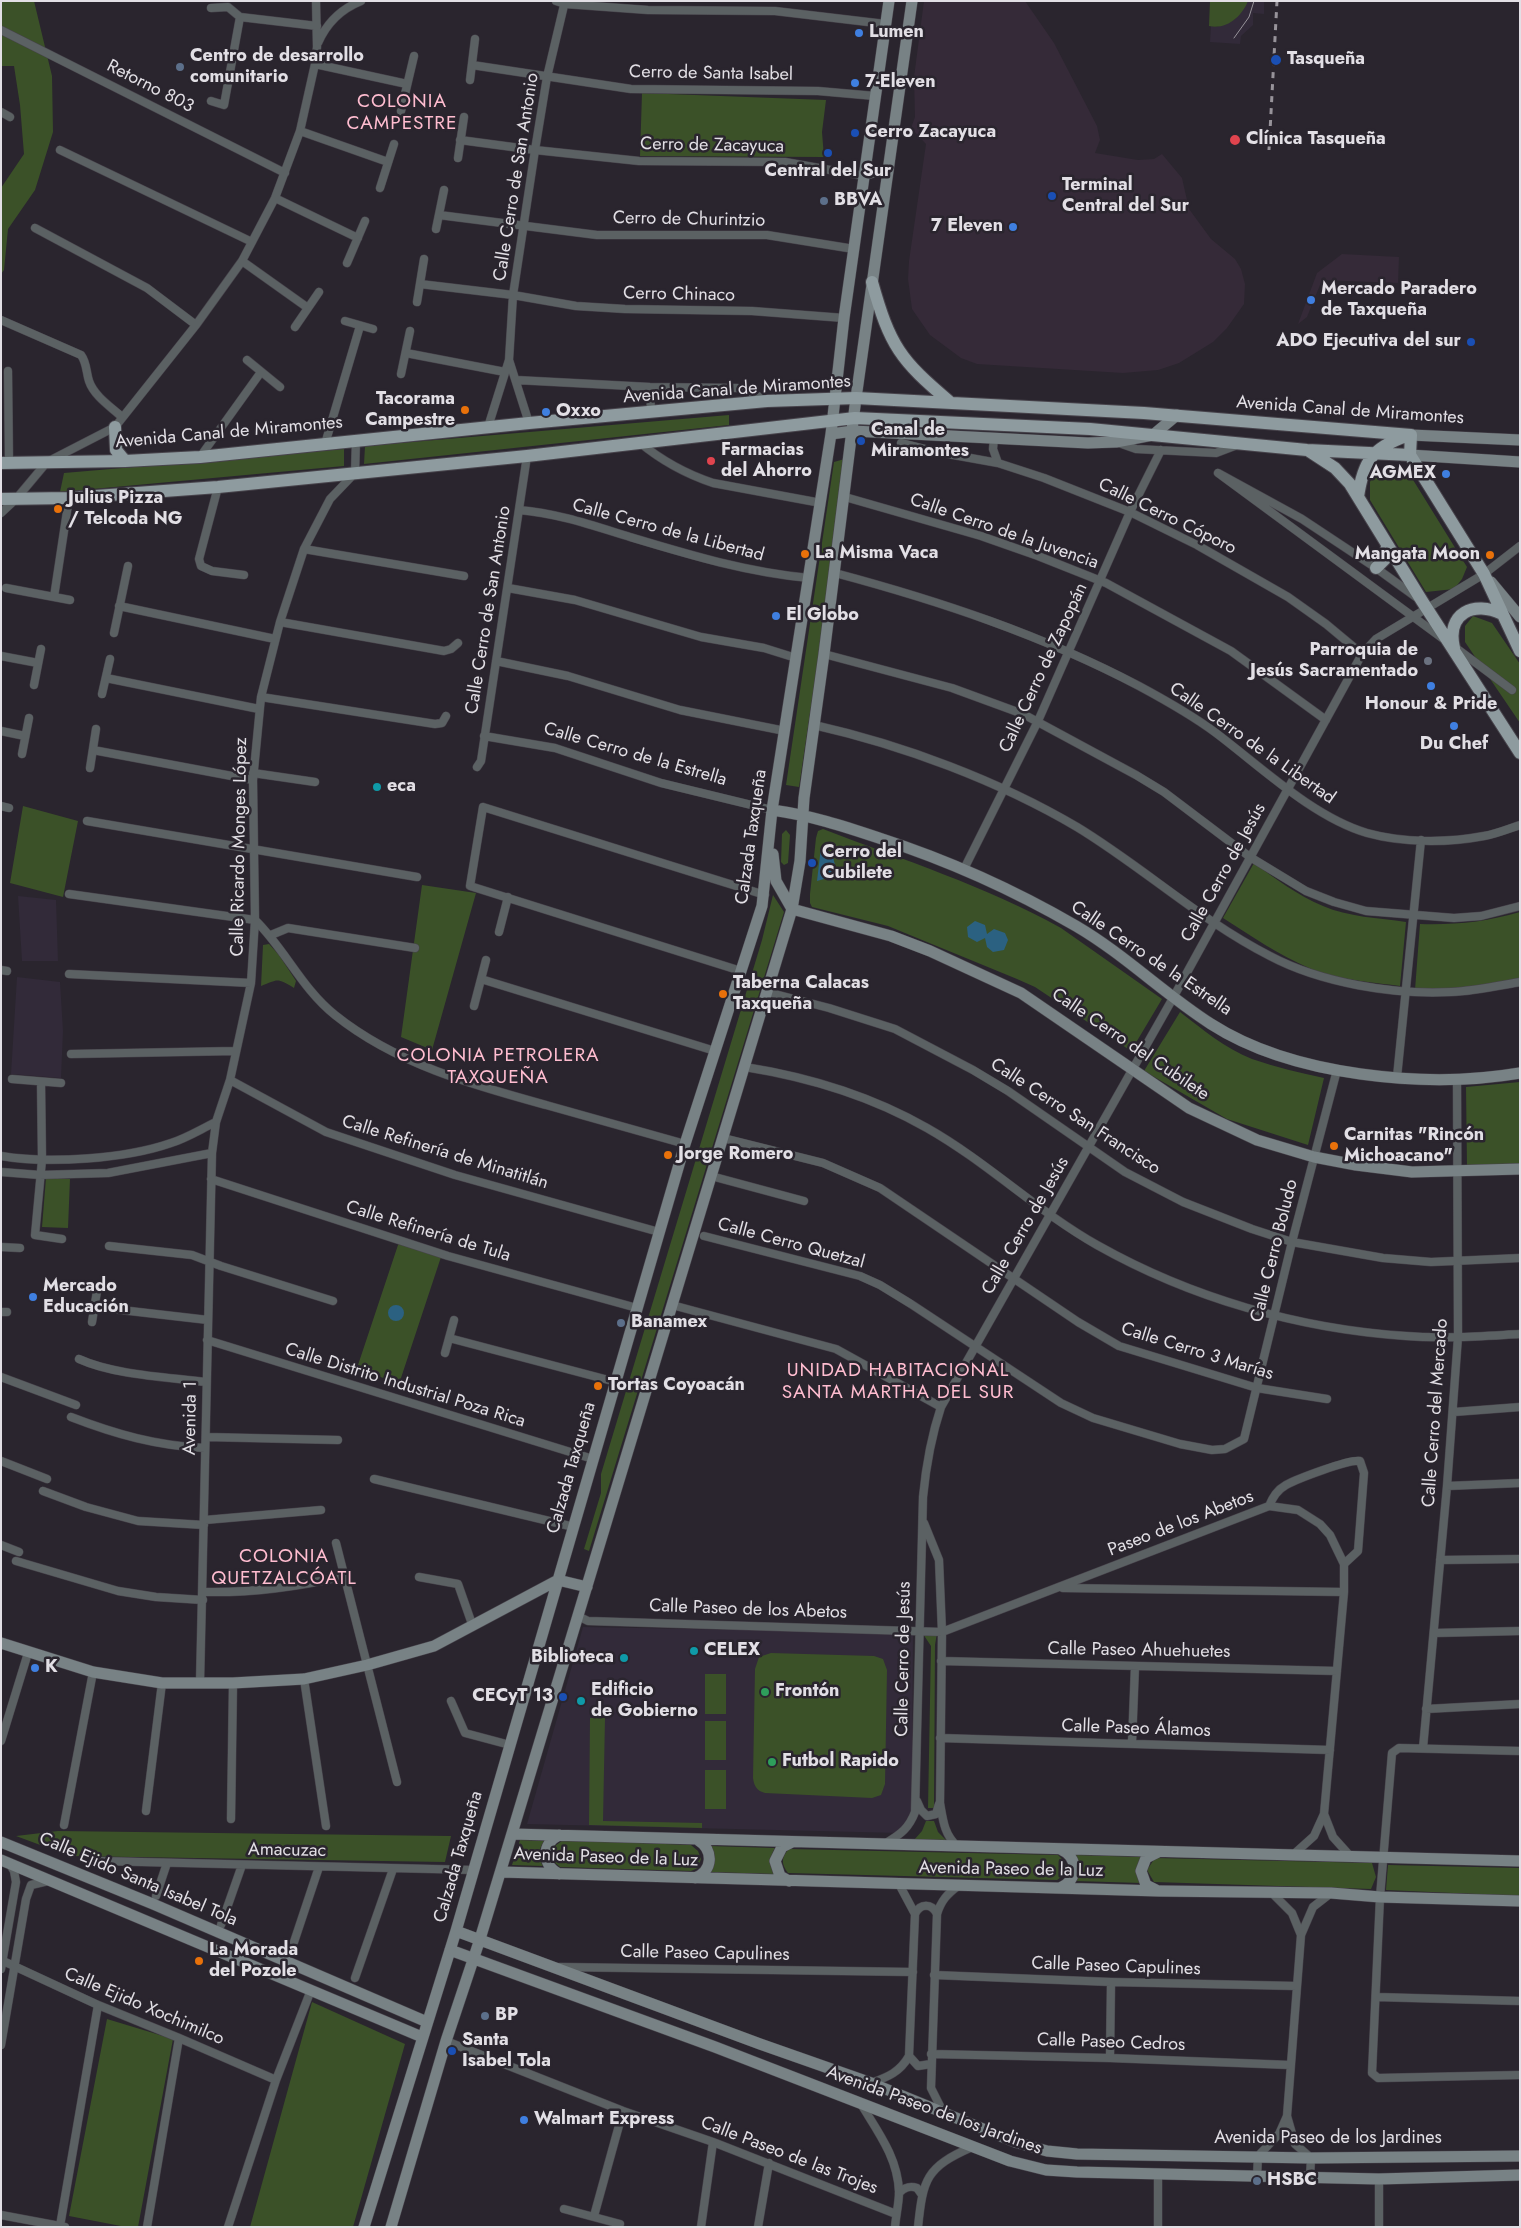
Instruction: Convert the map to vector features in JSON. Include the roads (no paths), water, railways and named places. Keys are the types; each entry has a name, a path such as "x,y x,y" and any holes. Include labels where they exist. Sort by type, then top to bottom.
{"main road":[{"path":"872,282 887,332 899,352 912,369 950,402"},
{"name":"Avenida Canal de Miramontes","path":"5,463 125,461 200,457 529,423 651,414 767,402 856,398 1177,416 1411,435"},
{"name":"Avenida Canal de Miramontes","path":"1,499 69,498 218,487 527,456 855,418 1090,429 1307,450 1410,455"},
{"path":"119,422 116,450 125,461"},
{"path":"1358,497 1362,474 1374,454 1388,444 1411,435 1410,455 1484,574 1520,651"},
{"path":"1307,450 1339,471 1358,497 1424,605 1520,753"},
{"path":"1376,568 1385,559 1387,546"},
{"path":"1456,654 1453,633 1462,614 1467,610 1482,608 1502,614"}],"street":[{"path":"1,513 16,500 47,462 119,422 196,325 242,261 275,198 300,130 315,64 317,47 316,1"},
{"path":"317,47 331,21 345,9 361,1"},
{"path":"556,1 648,10 776,11 885,24"},
{"name":"Calzada Taxqueña","path":"364,2227 456,1931 685,1144 765,895 772,810 831,434 844,318 889,1"},
{"path":"391,2227 446,2040 501,1872 792,909 800,861 802,814 845,497 856,398 912,1"},
{"name":"Calle Cerro de San Antonio","path":"488,427 509,360 513,294 535,150 547,77 565,3"},
{"path":"211,8 228,7 240,17 317,26"},
{"path":"211,101 224,105 240,17"},
{"name":"Retorno 803","path":"1,30 285,173"},
{"path":"470,80 475,39"},
{"path":"401,111 414,56"},
{"path":"315,64 407,84"},
{"name":"Cerro de Santa Isabel","path":"472,65 631,89 818,91 875,96"},
{"path":"1,112 10,117"},
{"path":"458,158 464,117"},
{"path":"300,130 388,162"},
{"name":"Cerro de Zacayuca","path":"460,140 639,161 785,162 864,176 888,170"},
{"path":"380,188 394,144"},
{"path":"60,150 252,242"},
{"path":"436,230 444,190"},
{"path":"275,198 358,238"},
{"name":"Cerro de Churintzio","path":"439,215 597,235 767,235 854,249"},
{"path":"348,264 364,221"},
{"path":"35,228 147,288 196,325"},
{"path":"417,302 424,259"},
{"path":"242,261 308,308"},
{"name":"Cerro Chinaco","path":"420,284 513,294 576,306 626,310 752,311 844,318"},
{"path":"295,327 319,292"},
{"path":"1,320 81,354 85,360 89,382 93,390 119,422"},
{"path":"345,321 372,329"},
{"path":"325,444 360,326"},
{"path":"401,374 410,331"},
{"path":"406,353 505,372"},
{"path":"247,360 280,388"},
{"name":"Calle Cerro de San Antonio","path":"509,360 529,423"},
{"path":"5,463 8,371"},
{"path":"200,457 261,372"},
{"path":"516,380 650,387 737,388 754,394 767,402"},
{"path":"650,387 651,414"},
{"name":"Avenida Canal de Miramontes","path":"831,434 853,431 1088,443 1116,442 1153,435 1177,416"},
{"name":"Avenida Canal de Miramontes","path":"1090,429 1116,442 1136,449 1216,454 1240,443"},
{"path":"937,452 938,434"},
{"name":"Avenida Canal de Miramontes","path":"1411,435 1520,440"},
{"path":"994,438 993,449 998,463"},
{"path":"355,473 356,440"},
{"path":"639,442 668,463 713,483 821,503"},
{"name":"Calle Cerro Cóporo","path":"901,443 937,452 998,463 1081,492 1130,512 1197,545 1288,597 1326,624 1362,654"},
{"name":"Calle Cerro de Zapopán","path":"964,869 1038,721 1130,512 1161,450"},
{"name":"Avenida Canal de Miramontes","path":"1410,455 1520,462"},
{"name":"Calle Cerro de San Antonio","path":"477,767 481,761 527,456"},
{"name":"Calle Ricardo Monges López","path":"212,1153 216,1122 230,1080 251,983 255,920 253,777 261,696 275,639 304,549 330,499 355,473"},
{"path":"1424,605 1376,568 1302,520 1218,473 1512,690"},
{"path":"218,487 199,560 201,566 212,571 244,575"},
{"name":"Calle Cerro de la Juvencia","path":"845,497 981,536 1100,581 1231,650 1326,720"},
{"path":"54,597 69,498"},
{"name":"Calle Cerro de la Libertad","path":"519,510 540,512 578,522 722,564 775,575 809,578"},
{"name":"Calle Cerro de Jesús","path":"885,1844 901,1834 910,1825 915,1812 919,1630 926,1467 932,1434 941,1407 1173,998 1362,654 1376,639 1424,605 1484,574 1520,546"},
{"path":"304,549 464,576"},
{"path":"114,633 128,566"},
{"name":"Calle Cerro de la Libertad","path":"835,573 894,588 985,618 1070,651 1177,708 1214,732 1287,788 1342,823 1367,833 1421,840 1484,836 1520,826"},
{"path":"1484,574 1520,617"},
{"path":"6,588 70,600"},
{"path":"508,588 575,600 701,637 764,648 796,658"},
{"path":"119,606 275,639"},
{"path":"280,622 444,651 451,650 458,643"},
{"path":"34,685 41,649"},
{"path":"824,654 952,688 1038,721 1164,792 1250,857 1306,891 1334,902 1366,911 1454,918 1481,916 1520,906"},
{"path":"1,656 38,663"},
{"path":"102,694 110,659"},
{"path":"496,661 568,676 680,710 785,731"},
{"path":"106,678 259,708"},
{"path":"261,696 435,724 442,723 446,716"},
{"path":"22,754 29,718"},
{"path":"814,725 924,758 1003,790 1076,827 1122,856 1214,922 1271,957 1308,972 1353,984 1450,992 1520,982"},
{"path":"90,768 96,728"},
{"path":"1,731 25,736"},
{"name":"Calle Cerro de la Estrella","path":"484,736 555,748 661,783 772,810 802,814 909,848 964,869 1077,927 1213,1026 1255,1047 1304,1063 1337,1070 1397,1078 1457,1079 1496,1077 1520,1072"},
{"path":"93,750 253,777 315,782"},
{"path":"741,972 470,886 483,807 765,895"},
{"path":"87,822 417,877"},
{"path":"770,827 776,881 792,909"},
{"path":"1397,1078 1408,990 1421,840"},
{"path":"70,894 255,920 271,935 311,993 335,1015 363,1035 415,1062 472,1084 685,1144"},
{"path":"499,932 508,897"},
{"name":"Calle Cerro del Cubilete","path":"792,909 891,936 975,971 1021,993 1132,1071 1189,1108 1257,1140 1314,1157 1356,1165 1412,1172 1520,1169"},
{"path":"271,935 288,928 415,948"},
{"path":"474,1006 486,960"},
{"path":"69,974 251,983"},
{"path":"481,979 715,1051"},
{"name":"Calle Cerro San Francisco","path":"766,992 829,1008 895,1029 948,1056 1008,1091 1125,1172 1183,1202 1252,1229 1292,1242 1383,1258 1431,1262 1520,1258"},
{"path":"72,1054 236,1051"},
{"path":"745,1067 805,1079 879,1103 928,1129 988,1169 1050,1215 1097,1245 1141,1268 1194,1291 1274,1315 1352,1331 1408,1336 1458,1337 1520,1334"},
{"name":"Calle Cerro Boludo","path":"1244,1439 1258,1388 1292,1242 1337,1070"},
{"path":"12,1079 61,1083"},
{"name":"Calle Cerro del Mercado","path":"1423,1748 1454,1412 1458,1337 1457,1079"},
{"name":"Calle Refinería de Minatitlán","path":"230,1080 326,1132 455,1175 659,1232"},
{"path":"41,1082 42,1160 35,1236 62,1239"},
{"path":"1,1156 42,1160 87,1158 160,1147 216,1122"},
{"name":"Calle Cerro 3 Marías","path":"722,1138 824,1163 880,1188 1078,1322 1119,1346 1258,1388 1327,1400"},
{"path":"1,1172 40,1176 108,1173 212,1153"},
{"name":"Avenida 1","path":"200,1683 212,1153"},
{"path":"711,1176 804,1201"},
{"name":"Calle Refinería de Tula","path":"211,1179 448,1256 637,1308"},
{"name":"Calle Cerro Quetzal","path":"704,1236 860,1276 911,1304 1061,1403 1094,1418 1180,1444 1212,1450 1225,1449 1244,1439"},
{"path":"109,1246 192,1255 332,1301"},
{"path":"1,1247 20,1248"},
{"path":"92,1322 96,1291"},
{"path":"672,1305 836,1349 941,1407"},
{"path":"95,1307 208,1320"},
{"path":"445,1354 454,1320"},
{"path":"449,1338 616,1382"},
{"name":"Calle Distrito Industrial Poza Rica","path":"207,1340 593,1459"},
{"path":"79,1359 91,1364 146,1375 206,1382"},
{"path":"1,1377 76,1404"},
{"path":"1454,1412 1520,1408"},
{"path":"71,1417 110,1432 155,1443 205,1448"},
{"path":"206,1437 338,1440"},
{"path":"1,1461 46,1479"},
{"path":"1269,1506 1274,1494 1286,1485 1348,1462 1360,1461 1364,1473 1358,1551 1344,1564"},
{"path":"374,1479 574,1527"},
{"path":"1447,1486 1520,1483"},
{"path":"43,1492 86,1507 138,1521 205,1523 321,1510"},
{"name":"Paseo de los Abetos","path":"942,1632 1269,1506 1298,1510 1320,1524 1330,1535 1344,1564 1344,1592 1324,1814 1314,1836 1294,1854"},
{"name":"Calle Cerro de Jesús","path":"923,1522 939,1560 942,1632 940,1803 944,1829 950,1840 957,1846"},
{"path":"336,1543 397,1782"},
{"path":"1,1545 19,1552"},
{"path":"1440,1560 1520,1559"},
{"path":"16,1562 118,1591 156,1597 203,1596 256,1591 308,1584 344,1576"},
{"path":"419,1577 458,1584 472,1624"},
{"path":"1,1643 93,1672 162,1683 233,1683 304,1679 367,1665 434,1646 472,1624 558,1580 587,1587"},
{"path":"1058,1588 1344,1592"},
{"name":"Calle Paseo de los Abetos","path":"578,1616 588,1621 942,1632"},
{"path":"1434,1633 1520,1631"},
{"path":"1,1741 28,1652"},
{"name":"Calle Paseo Ahuehuetes","path":"941,1661 1337,1671"},
{"path":"1132,1743 1135,1666"},
{"path":"64,1825 93,1672"},
{"path":"304,1679 326,1826"},
{"path":"146,1811 162,1683"},
{"path":"231,1819 233,1683"},
{"path":"451,1701 465,1733 510,1745"},
{"path":"1426,1709 1520,1704"},
{"name":"Calle Paseo Álamos","path":"940,1738 1330,1750"},
{"path":"1520,1751 1399,1748 1392,1752 1390,1757 1380,1896 1372,2074 1378,2078 1520,2075"},
{"path":"916,1799 920,1810 927,1816 936,1814 940,1803"},
{"name":"Paseo de los Abetos","path":"1324,1814 1333,1837 1351,1856"},
{"name":"Avenida Paseo de la Luz","path":"512,1834 1520,1861"},
{"path":"559,1835 551,1841 545,1855 548,1864 559,1874"},
{"path":"696,1878 704,1873 710,1860 708,1850 698,1840"},
{"name":"Calle Ejido Santa Isabel Tola","path":"1,1842 153,1904 427,2022"},
{"path":"789,1881 780,1876 775,1861 782,1847 792,1842"},
{"path":"1060,1849 1072,1858 1075,1868 1072,1879 1060,1888"},
{"path":"1159,1852 1146,1858 1141,1872 1146,1885 1159,1891"},
{"path":"1,1969 16,1882 14,1872 5,1861"},
{"name":"Calle Ejido Santa Isabel Tola","path":"5,1861 422,2037"},
{"name":"Amacuzac","path":"100,1861 474,1870"},
{"path":"156,1896 167,1863"},
{"path":"222,1925 242,1865"},
{"path":"294,1942 319,1867"},
{"path":"355,1978 393,1869"},
{"name":"Avenida Paseo de la Luz","path":"501,1872 1159,1891 1271,1891 1520,1901"},
{"path":"1,2045 14,1966 31,1885 51,1880"},
{"path":"871,2083 891,2076 903,2067 909,2056 915,1914 899,1884"},
{"path":"944,2114 931,2088 934,1975 940,1904 947,1894 958,1886"},
{"path":"1271,1891 1292,1913 1301,1935"},
{"path":"1257,2177 1258,2156 1279,2134 1286,2116 1301,1935 1313,1907 1331,1893"},
{"path":"915,1914 919,1908 926,1905 933,1907 938,1914"},
{"name":"Avenida Paseo de los Jardines","path":"456,1931 760,2044 871,2083 1015,2142 1047,2151 1077,2154 1311,2158 1514,2156"},
{"name":"Avenida Paseo de los Jardines","path":"450,1950 715,2047 972,2147 1010,2161 1046,2170 1158,2175 1379,2179 1514,2176"},
{"name":"Calle Ejido Xochimilco","path":"2,1960 98,2005 276,2080"},
{"path":"533,1979 541,1961"},
{"name":"Calle Paseo Capulines","path":"557,1967 913,1972"},
{"name":"Calle Paseo Capulines","path":"934,1975 1111,1982 1297,1986"},
{"path":"1110,2058 1111,1982"},
{"path":"228,2227 276,2080 311,1990"},
{"path":"1376,1997 1520,2001"},
{"path":"1,2215 62,2226 98,2005"},
{"path":"715,2047 722,2029"},
{"path":"147,2227 179,2038"},
{"name":"Calle Paseo de las Trojes","path":"446,2040 623,2111 769,2163 896,2214"},
{"path":"752,2062 760,2044"},
{"name":"Calle Paseo Cedros","path":"931,2054 1290,2065"},
{"path":"909,2056 918,2066 931,2064"},
{"path":"861,2104 886,2144 894,2161 899,2193 895,2227"},
{"path":"594,2216 623,2111"},
{"path":"1286,2116 1295,2144 1311,2158 1310,2178"},
{"path":"702,2227 713,2142"},
{"path":"918,2227 922,2195 930,2175 939,2164 950,2156 972,2147"},
{"path":"1470,2177 1471,2156"},
{"path":"1514,2156 1514,2176"},
{"path":"758,2227 769,2163"},
{"path":"1158,2175 1158,2227"},
{"path":"1379,2179 1379,2227"},
{"path":"899,2193 904,2188 915,2187 922,2195"},
{"path":"564,2209 620,2224"}],"water":[{"path":"821,847 832,853 835,865 831,877 817,881"},
{"path":"975,921 985,925 987,934 994,929 1005,933 1008,940 1004,950 993,952 987,947 985,938 977,942 968,937 967,927"},
{"path":"396,1305 402,1307 404,1313 402,1319 396,1321 390,1319 388,1313 390,1307"}],"tram line":[{"path":"1234,38 1249,17 1254,1"}],"railway":[{"path":"1269,150 1277,1"}],"place":[{"name":"Lumen","path":"859,33"},
{"name":"Tasqueña","path":"1276,60"},
{"name":"Centro de desarrollo comunitario","path":"180,67"},
{"name":"7-Eleven","path":"855,83"},
{"name":"Cerro Zacayuca","path":"855,133"},
{"name":"Clínica Tasqueña","path":"1235,140"},
{"name":"Central del Sur","path":"828,153"},
{"name":"Terminal Central del Sur","path":"1052,196"},
{"name":"BBVA","path":"824,201"},
{"name":"7 Eleven","path":"1013,227"},
{"name":"Mercado Paradero de Taxqueña","path":"1311,300"},
{"name":"ADO Ejecutiva del sur","path":"1471,342"},
{"name":"Tacorama Campestre","path":"465,410"},
{"name":"Oxxo","path":"546,412"},
{"name":"Canal de Miramontes","path":"861,441"},
{"name":"Farmacias del Ahorro","path":"711,461"},
{"name":"AGMEX","path":"1446,474"},
{"name":"Julius Pizza / Telcoda NG","path":"58,509"},
{"name":"La Misma Vaca","path":"805,554"},
{"name":"Mangata Moon","path":"1490,555"},
{"name":"El Globo","path":"776,616"},
{"name":"Parroquia de Jesús Sacramentado","path":"1428,661"},
{"name":"Honour & Pride","path":"1431,686"},
{"name":"Du Chef","path":"1454,726"},
{"name":"eca","path":"377,787"},
{"name":"Cerro del Cubilete","path":"812,863"},
{"name":"Taberna Calacas Taxqueña","path":"723,994"},
{"name":"Carnitas \"Rincón Michoacano\"","path":"1334,1146"},
{"name":"Jorge Romero","path":"668,1155"},
{"name":"Mercado Educación","path":"33,1297"},
{"name":"Banamex","path":"621,1323"},
{"name":"Tortas Coyoacán","path":"598,1386"},
{"name":"CELEX","path":"694,1651"},
{"name":"Biblioteca","path":"624,1658"},
{"name":"K","path":"35,1668"},
{"name":"Frontón","path":"765,1692"},
{"name":"CECyT 13","path":"563,1697"},
{"name":"Edificio de Gobierno","path":"581,1701"},
{"name":"Futbol Rapido","path":"772,1762"},
{"name":"La Morada del Pozole","path":"199,1961"},
{"name":"BP","path":"485,2016"},
{"name":"Santa Isabel Tola","path":"452,2051"},
{"name":"Walmart Express","path":"524,2120"},
{"name":"HSBC","path":"1257,2181"}],"district":[{"name":"COLONIA CAMPESTRE","path":"402,113"},
{"name":"COLONIA PETROLERA TAXQUEÑA","path":"498,1067"},
{"name":"UNIDAD HABITACIONAL SANTA MARTHA DEL SUR","path":"898,1382"},
{"name":"COLONIA QUETZALCÓATL","path":"284,1568"}]}
